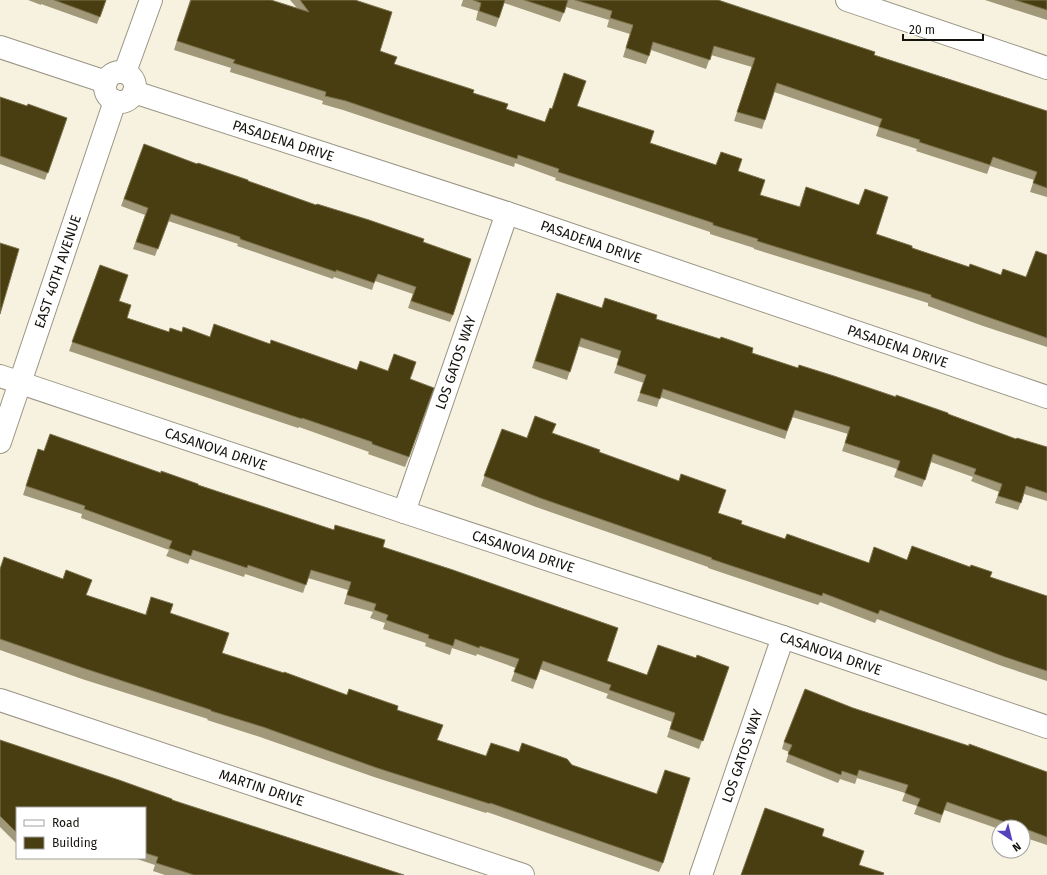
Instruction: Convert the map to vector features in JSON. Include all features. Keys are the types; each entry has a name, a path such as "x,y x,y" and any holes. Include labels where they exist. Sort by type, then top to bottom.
{"street":[{"path":"125,72 152,0"},
{"path":"847,0 1047,68"},
{"path":"0,47 110,91 123,102 128,100 134,92 135,82 129,74 125,72 115,72 107,78 110,91"},
{"name":"EAST 40TH AVENUE","path":"0,442 10,379 110,91"},
{"name":"PASADENA DRIVE","path":"134,92 507,213 1047,396"},
{"name":"LOS GATOS WAY","path":"404,512 507,213"},
{"name":"CASANOVA DRIVE","path":"10,379 404,512 783,637 1047,727"},
{"name":"LOS GATOS WAY","path":"700,875 783,637"},
{"name":"MARTIN DRIVE","path":"0,700 523,875"}],"building":[{"path":"54,0 106,0 100,17"},
{"path":"191,0 271,0 309,12 300,0 355,0 392,12 380,51 397,57 394,64 474,90 473,93 508,104 506,109 545,122 550,108 552,109 564,73 586,81 577,106 654,131 650,143 716,165 721,152 742,159 738,171 765,180 760,195 800,207 806,187 859,205 865,189 888,197 876,234 969,267 970,264 1001,275 1003,269 1026,277 1036,251 1047,255 1047,338 931,297 931,295 757,241 758,239 713,225 713,223 558,172 559,169 518,155 517,159 346,101 325,96 326,92 233,63 235,60 177,41"},
{"path":"473,0 505,0 499,18 479,11 481,3"},
{"path":"524,0 568,0 564,13"},
{"path":"575,0 718,0 875,52 874,55 1047,111 1047,188 1033,183 1037,172 993,157 990,165 919,142 920,140 879,127 882,119 777,83 765,120 737,112 755,58 714,46 710,60 653,42 649,56 626,48 633,25 610,18 612,11"},
{"path":"1015,0 1047,0 1047,10"},
{"path":"0,97 27,106 28,104 67,118 48,173 0,156"},
{"path":"144,144 316,205 317,204 369,220 424,239 423,242 471,259 453,315 411,301 416,287 378,274 374,283 336,270 336,272 171,214 158,249 136,242 148,208 124,199"},
{"path":"0,243 19,249 0,314"},
{"path":"100,265 128,275 119,301 131,305 127,318 169,332 170,328 182,332 183,327 210,337 214,324 270,344 271,340 357,370 360,361 388,371 394,354 416,362 410,379 434,388 409,457 372,444 372,442 302,418 72,342"},
{"path":"557,293 602,308 605,298 657,315 656,319 720,339 721,337 753,348 752,353 798,368 799,365 896,397 896,395 1016,439 1017,438 1047,447 1047,493 1026,486 1021,503 998,496 1002,484 974,474 976,469 933,454 925,480 897,470 900,461 845,443 850,427 795,410 787,431 663,389 660,399 640,393 646,375 617,365 621,351 581,338 570,372 535,361"},
{"path":"535,416 556,424 552,433 600,450 599,452 679,481 681,474 726,490 718,513 742,521 741,524 785,539 787,534 869,563 874,547 907,560 912,546 970,567 971,565 992,572 990,577 1047,596 1047,671 1005,657 880,610 878,614 823,593 822,596 711,559 712,558 540,498 484,476 502,429 527,438"},
{"path":"50,434 161,473 161,471 198,485 334,530 335,525 385,540 383,547 618,628 607,661 647,675 658,645 696,658 697,655 729,667 703,741 670,729 675,713 609,690 611,685 543,661 536,680 514,672 519,659 480,646 479,648 455,639 453,646 428,638 429,635 386,620 388,615 374,610 376,604 347,595 351,582 311,570 306,585 248,565 247,568 193,550 191,556 169,548 172,541 84,509 85,506 26,486 38,449 44,451"},
{"path":"4,557 63,579 66,570 92,580 86,595 146,615 151,597 173,604 170,613 229,633 222,653 284,672 347,695 349,689 398,706 397,710 443,725 437,740 486,756 491,743 519,752 522,743 567,759 572,765 657,794 665,770 690,778 663,863 490,803 377,768 263,727 211,711 0,639 0,569"},
{"path":"805,689 853,708 969,746 969,744 1047,772 1047,837 1031,831 1031,819 996,819 947,802 942,815 917,806 920,799 905,793 908,785 859,770 857,776 842,771 841,775 788,754 792,745 784,742"},
{"path":"0,740 119,780 172,800 404,875 194,875 156,863 158,857 146,853 146,807 16,807 16,832 0,816"},
{"path":"765,808 824,829 822,836 864,851 859,865 884,873 883,875 741,875"}]}
